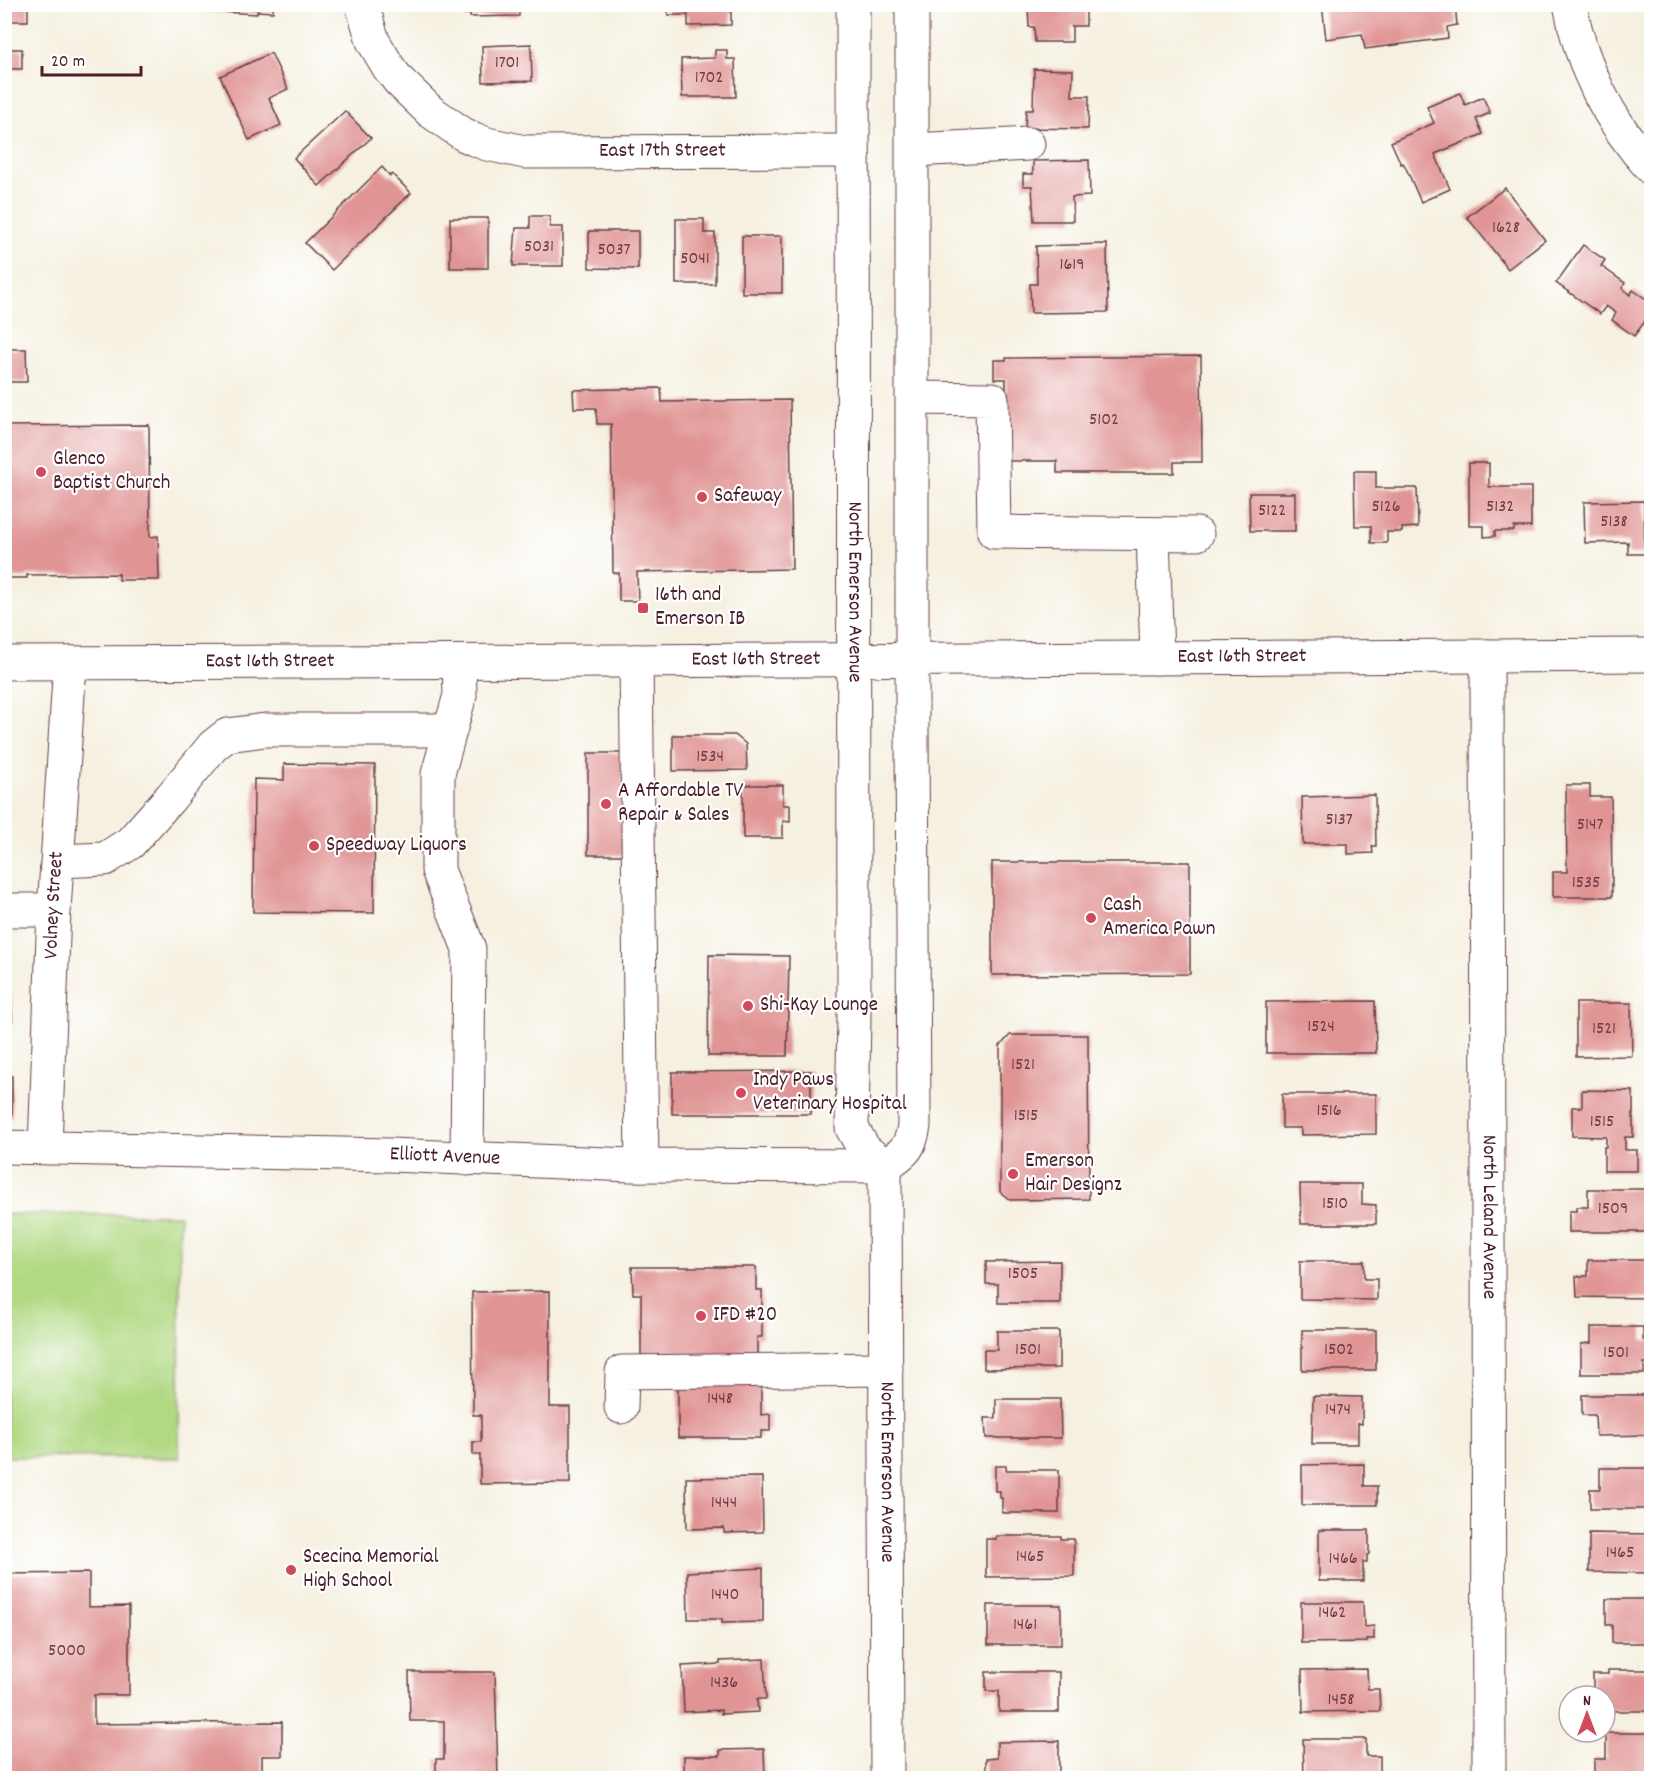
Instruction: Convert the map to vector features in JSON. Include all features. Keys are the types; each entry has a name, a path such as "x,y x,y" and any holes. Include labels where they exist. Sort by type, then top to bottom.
{"main road":[{"name":"East 17th Street","path":"362,4 374,41 399,81 436,115 463,134 487,144 525,152 853,151"},
{"name":"North Emerson Avenue","path":"853,4 854,1016 852,1128 864,1149 885,1166 887,1779"},
{"path":"885,1166 906,1150 912,1141 914,1126 912,4"},
{"path":"1570,4 1580,46 1596,88 1618,128 1652,169"},
{"path":"913,150 1028,144"},
{"path":"913,398 992,399 994,532 1197,534"},
{"path":"1153,534 1157,658"},
{"name":"East 16th Street","path":"4,663 1652,655"},
{"name":"North Leland Avenue","path":"1487,656 1489,1779"},
{"path":"636,661 642,1165"},
{"path":"459,662 460,695 438,774 438,870 469,949 467,1159"},
{"name":"Volney Street","path":"45,1147 54,910 70,663"},
{"path":"58,861 105,859 130,843 213,746 227,735 265,730 450,730"},
{"path":"4,910 54,910"},
{"name":"Elliott Avenue","path":"4,1147 642,1165 885,1166"},
{"path":"621,1407 622,1372 886,1369"}],"green space":[{"path":"5,1214 180,1215 179,1458 5,1457"}],"building":[{"path":"4,4 28,4 28,21 4,21"},
{"path":"203,4 273,4 273,12 257,11 257,14 202,11"},
{"path":"453,4 519,4 519,16 470,17 470,14 453,14"},
{"path":"668,4 731,4 731,25 688,26 688,15 668,15"},
{"path":"1086,4 1086,26 1072,26 1072,42 1035,42 1034,27 1029,27 1028,6"},
{"path":"1322,4 1455,4 1457,25 1447,27 1448,38 1365,49 1362,34 1326,39"},
{"path":"531,44 532,81 483,82 482,46"},
{"path":"4,49 22,49 22,69 4,69"},
{"path":"715,50 727,50 727,59 735,59 736,97 682,97 681,59 715,58"},
{"path":"271,53 288,89 269,98 281,125 249,140 220,76"},
{"path":"1034,69 1073,70 1072,96 1089,96 1088,129 1025,128 1026,110 1033,110"},
{"path":"1460,93 1465,105 1483,97 1490,113 1476,119 1483,134 1435,154 1450,189 1421,202 1391,142 1434,123 1427,107"},
{"path":"345,111 371,138 319,186 294,158"},
{"path":"1089,160 1090,196 1072,197 1073,221 1034,221 1032,186 1023,186 1023,174 1033,174 1033,161"},
{"path":"382,167 411,193 332,270 305,243"},
{"path":"1505,188 1545,240 1508,269 1467,217"},
{"path":"530,216 550,216 550,227 563,227 563,266 513,266 516,228 530,228"},
{"path":"450,218 488,218 488,268 450,268"},
{"path":"676,219 704,219 704,233 715,233 715,284 676,284"},
{"path":"589,231 638,231 638,269 589,268"},
{"path":"742,236 782,236 782,293 742,293"},
{"path":"1107,244 1108,312 1031,313 1030,284 1037,284 1036,246"},
{"path":"1583,245 1605,260 1601,266 1625,283 1622,288 1630,295 1633,290 1652,303 1652,312 1634,336 1612,320 1616,313 1606,306 1600,314 1556,283"},
{"path":"4,283 7,283 8,321 4,321"},
{"path":"4,349 26,349 27,382 4,382"},
{"path":"1201,356 1202,462 1174,462 1174,473 1057,473 1057,461 1006,461 1006,379 994,379 994,360"},
{"name":"Safeway","path":"661,388 662,402 790,400 792,569 637,572 638,601 619,601 619,573 613,573 611,424 597,424 596,408 574,408 573,390"},
{"path":"149,425 150,537 158,536 159,580 119,580 119,574 27,575 27,578 4,578 4,426"},
{"path":"1469,463 1489,463 1489,487 1531,487 1531,527 1514,527 1514,531 1495,531 1495,536 1484,537 1484,526 1469,526"},
{"path":"1354,471 1376,471 1376,488 1417,488 1418,527 1402,528 1402,532 1387,532 1387,543 1371,543 1371,526 1355,526"},
{"path":"1249,493 1295,493 1295,531 1250,531"},
{"path":"1644,501 1645,554 1628,554 1628,542 1585,543 1584,502"},
{"path":"673,735 735,735 746,744 747,770 673,771"},
{"name":"A Affordable TV Repair & Sales","path":"588,753 623,753 623,855 588,855"},
{"name":"Speedway Liquors","path":"284,764 375,765 374,913 253,912 254,779 284,780"},
{"path":"743,785 783,785 783,805 790,805 790,822 783,821 783,838 743,838"},
{"path":"1566,785 1590,785 1590,797 1611,797 1612,897 1553,897 1553,872 1567,872"},
{"path":"1375,795 1376,846 1372,846 1373,853 1348,854 1348,844 1303,844 1302,797"},
{"name":"Cash America Pawn","path":"992,862 1190,862 1190,974 992,975"},
{"name":"Shi-Kay Lounge","path":"709,955 789,956 787,1056 708,1056"},
{"path":"4,991 11,991 12,1022 4,1022"},
{"path":"1375,1001 1376,1053 1266,1053 1266,1002"},
{"path":"1576,1003 1631,1003 1632,1056 1576,1057"},
{"path":"1010,1035 1088,1035 1089,1199 1010,1200 1000,1192 1000,1046"},
{"name":"Indy Paws Veterinary Hospital","path":"811,1071 811,1114 672,1114 672,1072"},
{"path":"5,1076 12,1076 12,1117 5,1118"},
{"path":"1582,1090 1633,1091 1633,1137 1625,1137 1625,1150 1637,1150 1637,1171 1604,1171 1606,1137 1572,1136 1572,1107 1582,1107"},
{"path":"1282,1094 1376,1094 1376,1134 1301,1135 1301,1128 1282,1128"},
{"path":"1300,1184 1362,1184 1362,1204 1376,1205 1376,1224 1301,1224"},
{"path":"1588,1189 1649,1189 1649,1232 1569,1232 1569,1211 1576,1211 1576,1207 1588,1207"},
{"path":"1588,1260 1650,1260 1650,1298 1577,1297 1576,1276 1588,1276"},
{"path":"1060,1261 1060,1303 998,1303 998,1284 986,1284 986,1262"},
{"path":"1300,1261 1364,1261 1364,1279 1377,1279 1377,1300 1300,1299"},
{"name":"IFD #20","path":"632,1267 756,1267 756,1290 762,1290 762,1337 757,1337 757,1357 641,1357 641,1294 633,1294"},
{"path":"550,1291 550,1407 570,1407 570,1483 480,1484 480,1455 473,1455 473,1442 481,1442 481,1415 473,1415 472,1292"},
{"path":"1591,1327 1643,1327 1643,1340 1652,1340 1652,1363 1644,1363 1644,1374 1581,1374 1581,1344 1591,1343"},
{"path":"1302,1330 1376,1330 1376,1370 1302,1370"},
{"path":"997,1331 1059,1331 1059,1368 984,1369 984,1350 997,1350"},
{"path":"761,1381 761,1415 770,1414 770,1431 761,1431 761,1438 678,1438 678,1385"},
{"path":"1582,1395 1652,1395 1652,1435 1596,1436 1595,1415 1582,1415"},
{"path":"1313,1396 1362,1397 1362,1424 1358,1423 1358,1444 1312,1444"},
{"path":"996,1399 1060,1399 1061,1438 986,1438 985,1418 996,1418"},
{"path":"1364,1464 1364,1486 1377,1486 1377,1505 1302,1505 1302,1465"},
{"path":"995,1466 1006,1466 1006,1470 1059,1470 1059,1513 1002,1513 1000,1491 995,1491"},
{"path":"1600,1468 1652,1468 1652,1509 1590,1509 1590,1489 1600,1489"},
{"path":"762,1477 763,1532 724,1533 724,1528 687,1529 686,1478"},
{"path":"1319,1530 1369,1530 1369,1554 1367,1562 1363,1562 1363,1581 1319,1581"},
{"path":"1589,1533 1652,1534 1652,1573 1589,1572"},
{"path":"996,1536 1061,1536 1061,1539 1074,1539 1074,1576 986,1577 986,1539 996,1539"},
{"path":"763,1568 763,1622 722,1623 722,1619 688,1619 687,1572"},
{"path":"89,1573 89,1607 129,1606 129,1695 94,1695 94,1724 282,1722 282,1756 262,1756 262,1778 4,1778 4,1574"},
{"path":"1606,1599 1652,1599 1652,1643 1612,1643 1612,1625 1606,1625"},
{"path":"1301,1602 1363,1602 1364,1627 1374,1626 1374,1639 1367,1639 1367,1642 1301,1643"},
{"path":"988,1605 1061,1605 1061,1645 988,1645"},
{"path":"764,1659 766,1699 757,1699 758,1712 721,1714 721,1710 684,1712 682,1666"},
{"path":"1367,1669 1368,1689 1379,1689 1380,1711 1303,1712 1302,1670"},
{"path":"1608,1670 1652,1670 1652,1711 1617,1711 1617,1684 1593,1684 1593,1674 1608,1674"},
{"path":"409,1672 495,1672 498,1778 436,1778 436,1759 444,1759 444,1721 410,1721"},
{"path":"986,1672 1059,1672 1059,1712 999,1712 999,1691 986,1691"},
{"path":"1617,1733 1652,1733 1652,1778 1594,1778 1594,1759 1606,1759 1606,1744 1617,1744"},
{"path":"1303,1739 1366,1739 1366,1756 1380,1756 1380,1778 1304,1778"},
{"path":"1059,1741 1059,1778 986,1778 986,1759 997,1758 997,1742"},
{"path":"764,1749 765,1778 684,1778 684,1756 720,1756 720,1750"}],"place":[{"name":"Glenco Baptist Church","path":"41,472"},
{"name":"Safeway","path":"702,497"},
{"name":"16th and Emerson IB","path":"643,608"},
{"name":"A Affordable TV Repair & Sales","path":"606,804"},
{"name":"Speedway Liquors","path":"314,846"},
{"name":"Cash America Pawn","path":"1091,918"},
{"name":"Shi-Kay Lounge","path":"748,1006"},
{"name":"Indy Paws Veterinary Hospital","path":"741,1093"},
{"name":"Emerson Hair Designz","path":"1013,1174"},
{"name":"IFD #20","path":"701,1316"},
{"name":"Scecina Memorial High School","path":"291,1570"}]}
